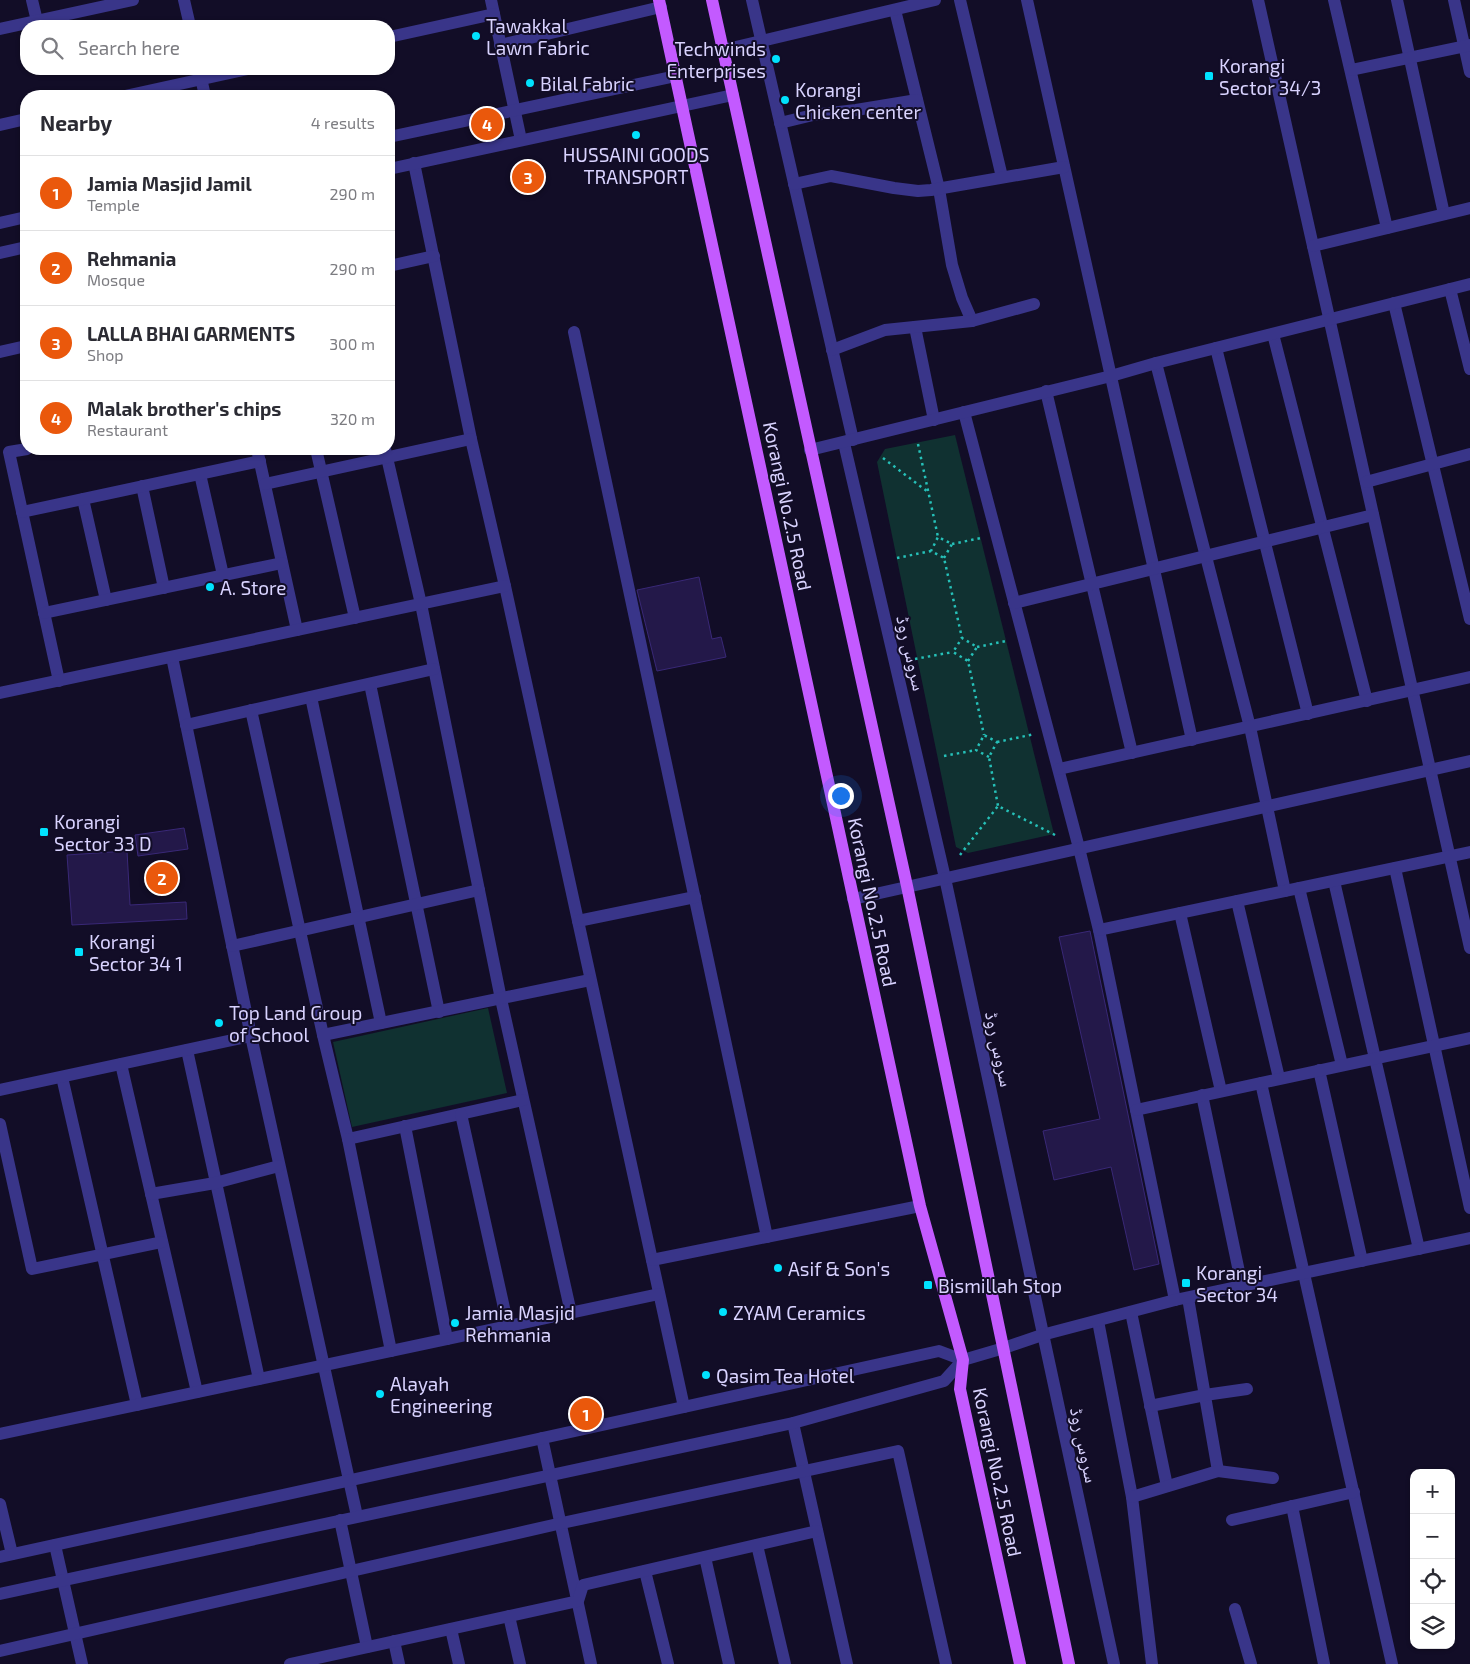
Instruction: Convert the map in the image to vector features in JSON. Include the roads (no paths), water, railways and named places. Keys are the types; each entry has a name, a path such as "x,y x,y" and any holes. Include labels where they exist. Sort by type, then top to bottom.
{"main road":[{"name":"Korangi No.2.5 Road","path":"712,0 907,886 1069,1664"},
{"name":"Korangi No.2.5 Road","path":"660,3 920,1206 963,1360 960,1389 1020,1664"}],"street":[{"path":"32,0 37,20"},
{"path":"41,20 131,0"},
{"path":"184,0 189,20"},
{"path":"491,0 521,140"},
{"name":"سروس روڈ","path":"752,0 832,350 848,442 945,878 1114,1664"},
{"path":"723,50 888,7 935,0"},
{"path":"960,0 1002,177"},
{"path":"1027,0 1192,740"},
{"path":"1258,0 1470,948"},
{"path":"1334,0 1387,228"},
{"path":"1397,0 1444,214"},
{"path":"1454,0 1467,46 1470,72"},
{"path":"500,45 660,3"},
{"path":"888,7 917,100 940,189 952,264 960,292 972,321"},
{"path":"395,36 494,14"},
{"path":"0,29 20,25"},
{"path":"1351,70 1467,46"},
{"path":"146,90 197,75"},
{"path":"200,75 204,90"},
{"path":"395,136 676,76"},
{"path":"395,168 733,95"},
{"path":"780,123 813,115 917,100"},
{"path":"0,125 20,120"},
{"path":"414,163 471,439 505,586 684,1407"},
{"path":"794,184 830,176 918,191 940,189 1064,167"},
{"path":"1313,246 1470,208"},
{"path":"0,222 20,217"},
{"path":"0,253 20,248"},
{"path":"395,265 434,256"},
{"path":"810,450 1111,376 1470,284"},
{"path":"1450,289 1470,369"},
{"path":"1394,303 1470,619"},
{"path":"832,350 884,330 972,321 1034,304"},
{"path":"915,327 934,420"},
{"path":"574,332 767,1237"},
{"path":"1273,334 1367,701"},
{"path":"0,352 20,347"},
{"path":"1216,348 1308,714"},
{"path":"1156,363 1250,727 1285,891"},
{"path":"1046,391 1132,753"},
{"path":"964,412 1099,930 1136,1110 1205,1395 1218,1472"},
{"path":"395,452 471,439"},
{"path":"20,450 4,453 22,512 59,681"},
{"path":"1366,482 1470,454"},
{"path":"22,512 200,474 258,455 297,630"},
{"path":"318,455 355,618"},
{"path":"265,484 322,472 379,455"},
{"path":"386,455 421,604 501,999 571,1313"},
{"path":"200,474 223,575"},
{"path":"142,486 164,588"},
{"path":"83,499 106,600"},
{"path":"1014,603 1373,515"},
{"path":"44,613 282,563"},
{"path":"0,693 505,586"},
{"path":"172,657 251,1036 356,1516"},
{"path":"186,725 434,669"},
{"path":"1058,769 1470,677"},
{"path":"370,684 439,1012"},
{"path":"311,697 381,1023"},
{"path":"251,710 348,1139 391,1351"},
{"path":"853,899 1470,761"},
{"path":"1099,930 1470,852"},
{"path":"1395,868 1470,1208"},
{"path":"1334,881 1419,1249"},
{"path":"1299,888 1342,1065"},
{"path":"232,946 479,890"},
{"path":"578,922 695,897"},
{"path":"1237,901 1279,1078"},
{"path":"1180,913 1221,1091"},
{"path":"323,1034 590,980"},
{"path":"0,1090 251,1036"},
{"path":"1136,1110 1470,1038"},
{"path":"187,1050 259,1379"},
{"path":"121,1064 198,1392"},
{"path":"1319,1070 1362,1261"},
{"path":"62,1077 137,1405"},
{"path":"1261,1082 1392,1664"},
{"path":"1202,1095 1242,1286"},
{"path":"348,1139 524,1100"},
{"path":"461,1114 508,1326"},
{"path":"0,1124 32,1269 162,1242"},
{"path":"405,1126 448,1339"},
{"path":"151,1194 215,1184 279,1166"},
{"path":"652,1260 920,1206"},
{"path":"0,1594 793,1423 944,1381 963,1360 1042,1335 1182,1299 1470,1238"},
{"path":"0,1434 659,1294"},
{"path":"1131,1312 1167,1486"},
{"path":"1098,1321 1132,1497 1152,1664"},
{"path":"0,1504 6,1556 939,1351 963,1360"},
{"path":"1150,1406 1248,1389"},
{"path":"793,1423 847,1664"},
{"path":"542,1438 562,1523 591,1664"},
{"path":"0,1651 562,1523 898,1451 946,1664"},
{"path":"1132,1497 1218,1472 1273,1478"},
{"path":"1232,1520 1354,1492"},
{"path":"1292,1506 1324,1664"},
{"path":"340,1520 367,1647"},
{"path":"578,1601 583,1585 817,1531"},
{"path":"55,1545 82,1664"},
{"path":"757,1545 785,1664"},
{"path":"705,1557 729,1664"},
{"path":"645,1570 668,1664"},
{"path":"290,1664 332,1660 367,1647 578,1601"},
{"path":"1235,1609 1251,1664"},
{"path":"510,1616 520,1664"},
{"path":"452,1629 459,1664"},
{"path":"394,1641 399,1664"}],"place":[{"name":"Tawakkal Lawn Fabric","path":"476,36"},
{"name":"Techwinds Enterprises","path":"776,59"},
{"name":"Korangi Sector 34/3","path":"1209,76"},
{"name":"Bilal Fabric","path":"530,83"},
{"name":"Korangi Chicken center","path":"785,100"},
{"name":"Malak brother's chips","path":"487,124"},
{"name":"HUSSAINI GOODS TRANSPORT","path":"636,135"},
{"name":"LALLA BHAI GARMENTS","path":"528,177"},
{"name":"A. Store","path":"210,587"},
{"name":"Korangi Sector 33 D","path":"44,832"},
{"name":"Rehmania","path":"162,878"},
{"name":"Korangi Sector 34 1","path":"79,952"},
{"name":"Top Land Group of School","path":"219,1023"},
{"name":"Asif & Son's","path":"778,1268"},
{"name":"Korangi Sector 34","path":"1186,1283"},
{"name":"Bismillah Stop","path":"928,1285"},
{"name":"ZYAM Ceramics","path":"723,1312"},
{"name":"Jamia Masjid Rehmania","path":"455,1323"},
{"name":"Qasim Tea Hotel","path":"706,1375"},
{"name":"Alayah Engineering","path":"380,1394"},
{"name":"Jamia Masjid Jamil","path":"586,1414"}]}
